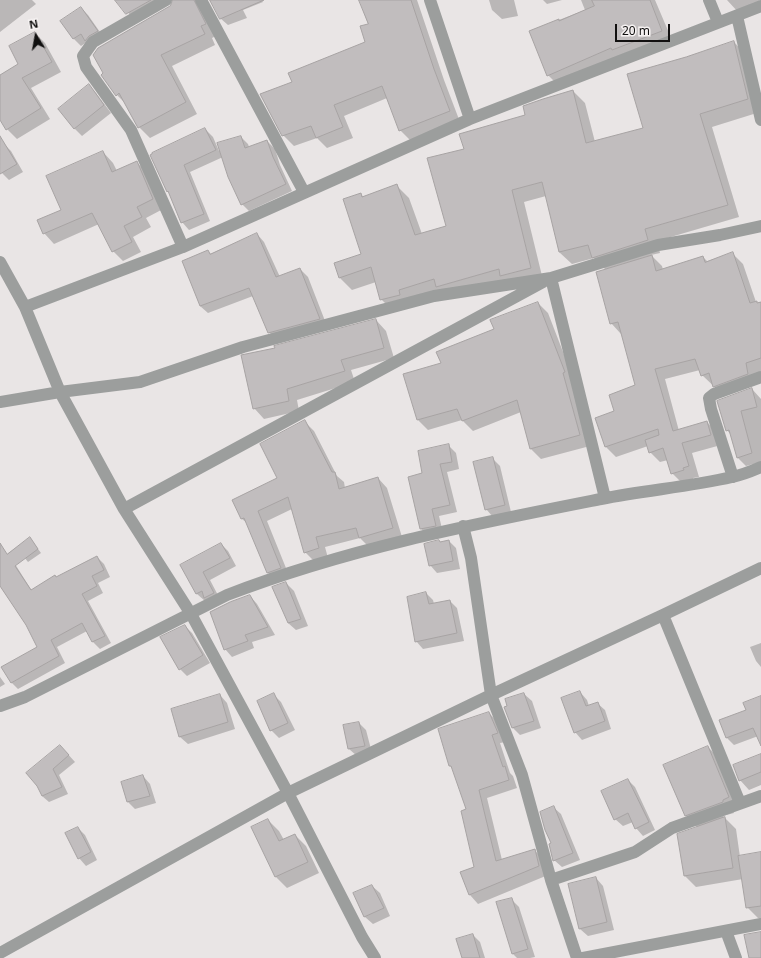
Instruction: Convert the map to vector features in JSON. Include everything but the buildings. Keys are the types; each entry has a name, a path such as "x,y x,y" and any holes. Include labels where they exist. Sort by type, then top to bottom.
{"street":[{"path":"166,0 93,42 83,56 86,67 131,130 183,247"},
{"path":"201,0 304,192"},
{"path":"430,0 470,119"},
{"path":"709,0 718,22"},
{"path":"25,307 183,247 470,119 574,77 761,6"},
{"path":"737,16 761,120"},
{"path":"0,402 60,392 140,382 242,347 434,296 551,278 658,245 720,235 761,226"},
{"path":"0,262 25,307 60,392 124,509 191,614 288,793 362,937 375,958"},
{"path":"551,278 605,498"},
{"path":"124,509 551,278"},
{"path":"733,477 711,409 710,398 714,394 761,377"},
{"path":"0,706 25,698 227,595 365,550 463,526 605,498 733,477 761,468"},
{"path":"463,526 471,558 491,695 522,775 551,880 576,958"},
{"path":"0,953 288,793 491,695 761,568"},
{"path":"663,615 740,803"},
{"path":"551,880 635,852 672,828 761,796"},
{"path":"583,958 761,924"},
{"path":"726,931 736,958"}]}
